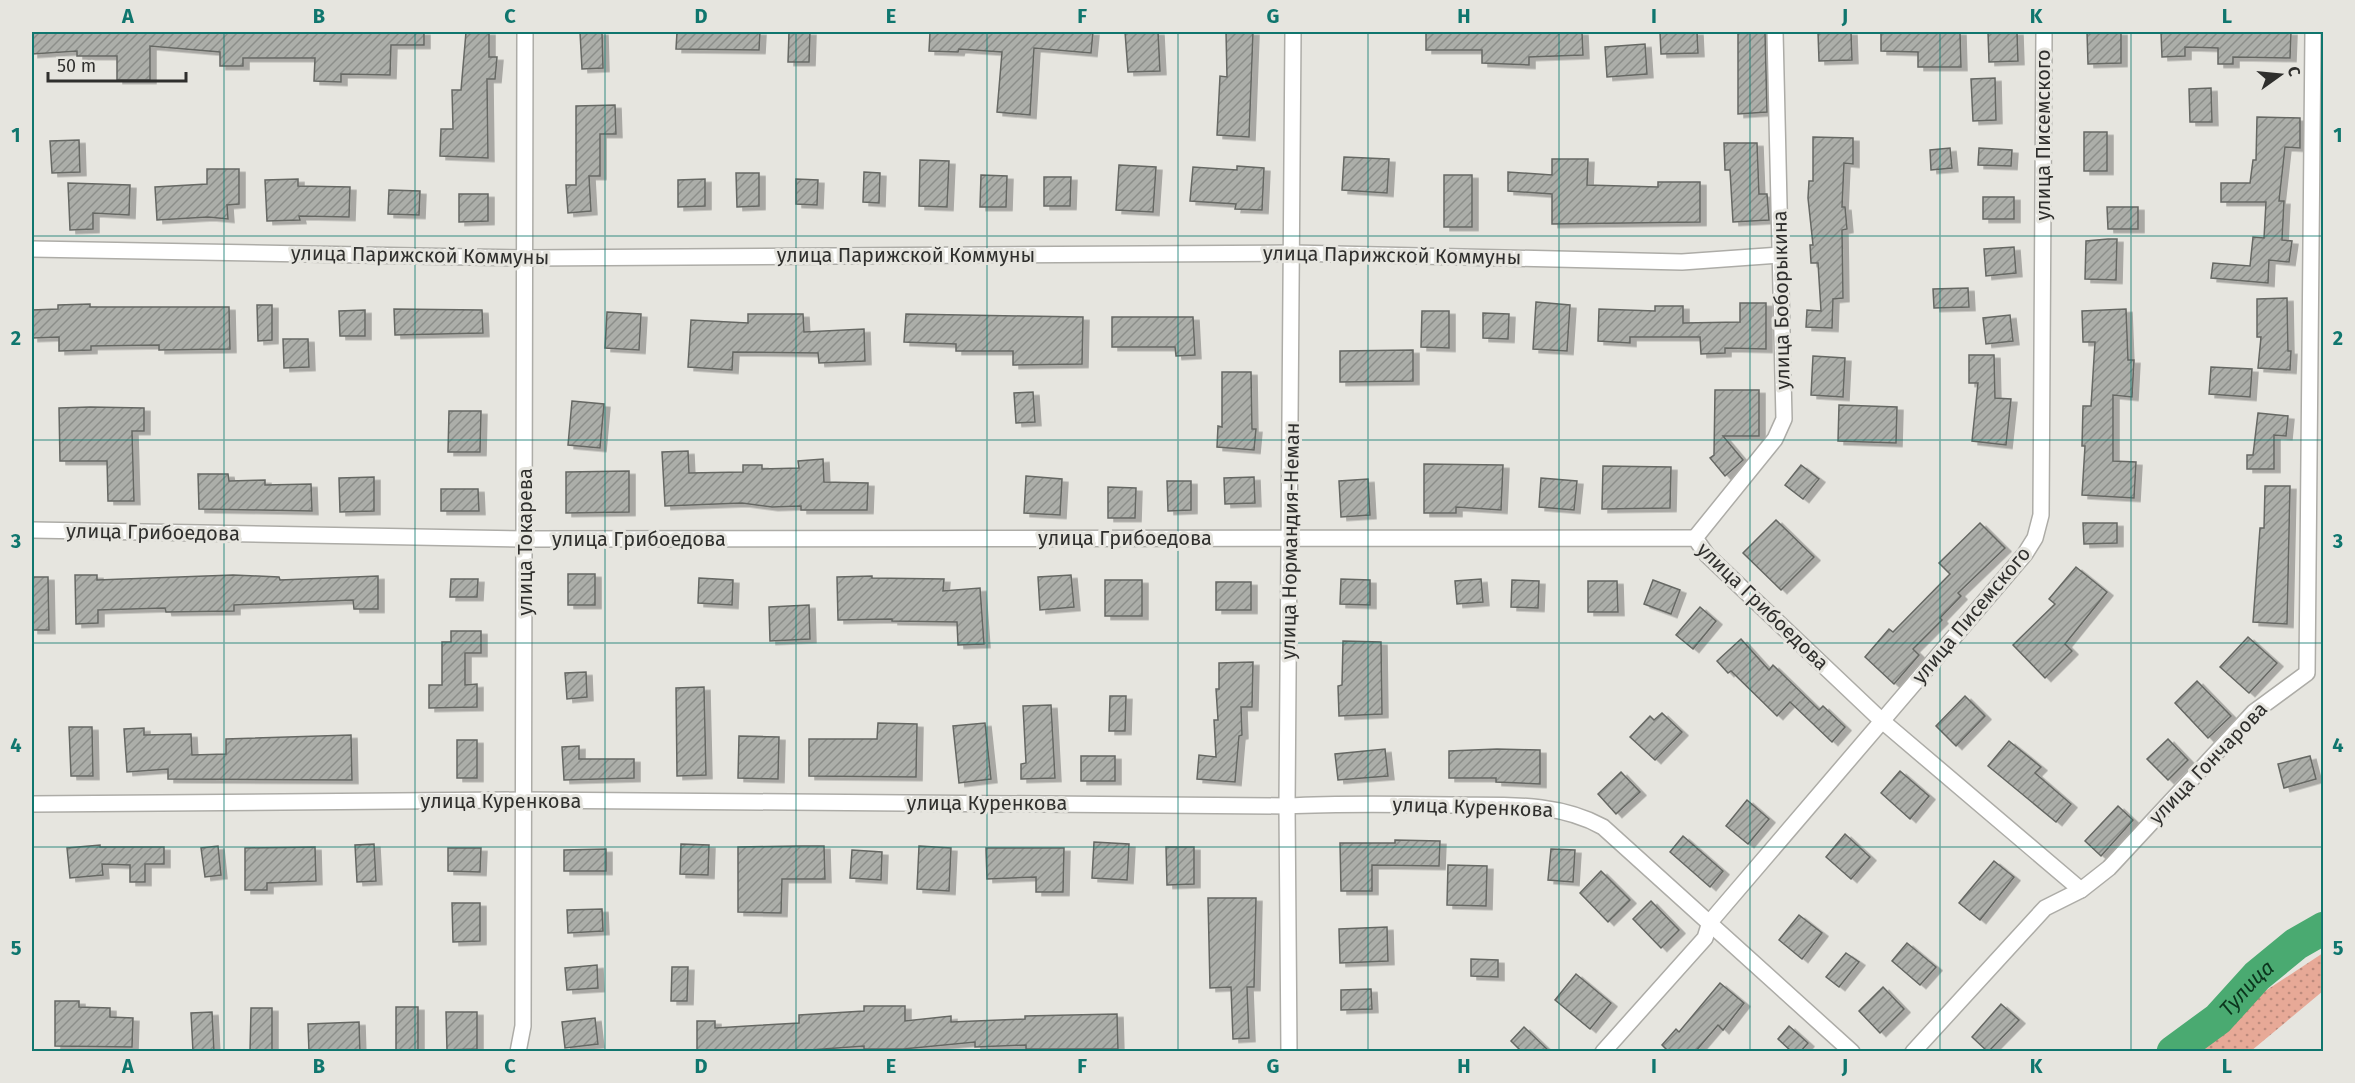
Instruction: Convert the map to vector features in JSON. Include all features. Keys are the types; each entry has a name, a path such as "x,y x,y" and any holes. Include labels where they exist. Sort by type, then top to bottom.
{"street":[{"name":"улица Токарева","path":"518,1052 523,1026 526,539 525,32"},
{"name":"улица Нормандия-Неман","path":"1289,1052 1287,806 1293,32"},
{"name":"улица Боборыкина","path":"1695,538 1775,439 1784,420 1775,32"},
{"name":"улица Писемского","path":"1603,1052 1705,938 1710,922 2025,554 2035,538 2041,515 2044,32"},
{"name":"улица Гончарова","path":"1913,1052 2045,908 2081,890 2109,868 2254,712 2307,673 2313,32"},
{"name":"улица Парижской Коммуны","path":"32,249 526,258 1293,253 1682,262 1780,255"},
{"name":"улица Грибоедова","path":"32,530 526,539 1695,538 1707,555 1881,720 2081,890"},
{"name":"улица Куренкова","path":"32,804 524,800 1287,806 1349,803 1542,807 1580,814 1602,827 1852,1052"}],"shaded area":[{"path":"2323,953 2323,991 2251,1051 2200,1051 2238,1009"}],"building":[{"path":"32,32 424,32 424,45 391,45 390,75 341,74 341,82 314,81 315,58 243,58 243,66 220,66 220,52 150,46 150,80 117,80 117,56 77,56 77,51 32,54"},
{"path":"466,32 489,32 489,57 497,57 495,79 487,79 488,158 440,156 441,129 453,129 452,90 461,90"},
{"path":"580,32 602,32 603,68 582,69"},
{"path":"677,32 760,32 759,50 676,49"},
{"path":"789,32 810,32 809,62 788,62"},
{"path":"930,32 1093,32 1091,53 1034,48 1030,115 997,112 1002,52 959,49 958,52 929,51"},
{"path":"1125,32 1158,32 1160,71 1128,72"},
{"path":"1226,32 1253,32 1249,137 1217,135 1220,76 1227,77"},
{"path":"1426,32 1582,32 1583,55 1529,57 1529,65 1482,63 1482,50 1426,50"},
{"path":"1660,32 1697,32 1698,53 1661,54"},
{"path":"1738,32 1765,32 1767,112 1738,114"},
{"path":"1818,32 1851,32 1852,60 1819,61"},
{"path":"1881,32 1960,32 1961,67 1918,67 1918,52 1881,51"},
{"path":"1988,32 2017,32 2018,61 1989,62"},
{"path":"2087,32 2121,32 2121,63 2088,64"},
{"path":"2161,32 2291,32 2290,58 2233,57 2233,64 2218,64 2218,48 2185,47 2185,56 2162,57"},
{"path":"1645,44 1647,74 1607,77 1605,47"},
{"path":"1995,78 1996,120 1973,121 1971,79"},
{"path":"2211,88 2212,122 2190,122 2189,89"},
{"path":"615,105 616,134 600,134 600,176 589,176 591,211 568,213 566,185 576,185 576,106"},
{"path":"2257,117 2300,118 2300,148 2285,147 2279,201 2284,201 2282,240 2292,241 2289,262 2269,260 2268,283 2211,278 2213,263 2250,266 2253,237 2264,238 2266,202 2221,202 2221,183 2250,183 2253,160 2256,160"},
{"path":"2084,132 2107,132 2107,171 2084,171"},
{"path":"1813,137 1853,138 1853,164 1844,163 1842,207 1845,207 1847,229 1842,230 1843,298 1833,299 1832,328 1806,327 1807,310 1821,311 1818,263 1811,263 1810,245 1813,245 1808,198 1809,181 1813,181"},
{"path":"79,140 80,172 52,173 50,141"},
{"path":"1724,143 1757,143 1759,194 1767,194 1769,220 1733,222 1730,170 1725,170"},
{"path":"1950,148 1952,168 1931,170 1930,150"},
{"path":"1979,148 2012,150 2011,166 1978,165"},
{"path":"1344,157 1389,159 1387,193 1342,190"},
{"path":"1552,159 1588,159 1587,185 1658,187 1658,182 1700,182 1700,222 1552,224 1552,194 1508,191 1508,172 1552,175"},
{"path":"920,160 949,161 947,207 919,206"},
{"path":"1119,165 1156,167 1153,212 1116,210"},
{"path":"1237,166 1264,168 1262,210 1235,209 1236,204 1190,201 1193,167 1237,170"},
{"path":"207,169 239,169 239,204 227,205 228,219 208,217 157,220 155,187 207,184"},
{"path":"864,172 880,173 879,203 863,202"},
{"path":"736,173 759,173 759,206 737,207"},
{"path":"981,175 1007,176 1006,207 980,207"},
{"path":"1444,175 1472,175 1472,227 1444,227"},
{"path":"1044,177 1071,177 1070,206 1044,206"},
{"path":"298,179 298,186 350,187 349,217 299,216 300,220 267,221 265,180"},
{"path":"705,179 705,206 678,207 678,180"},
{"path":"796,179 818,180 817,205 796,204"},
{"path":"68,183 130,185 129,215 93,213 93,229 70,230"},
{"path":"389,190 420,191 419,215 388,214"},
{"path":"459,194 488,194 488,221 459,222"},
{"path":"1983,197 2014,197 2014,219 1983,219"},
{"path":"2107,207 2138,207 2138,229 2108,229"},
{"path":"2117,239 2116,280 2085,279 2086,241"},
{"path":"2014,247 2016,273 1986,276 1984,249"},
{"path":"1968,288 1969,307 1934,308 1933,289"},
{"path":"2287,298 2290,370 2258,368 2261,337 2257,337 2257,299"},
{"path":"1536,302 1570,305 1567,351 1533,349"},
{"path":"1740,303 1766,303 1766,349 1725,348 1725,353 1701,354 1700,337 1630,337 1630,343 1598,341 1599,309 1655,311 1655,306 1683,306 1683,323 1740,322"},
{"path":"90,304 90,307 229,307 230,349 159,350 159,345 91,346 91,350 59,351 59,337 32,338 32,310 58,309 58,305"},
{"path":"257,305 272,305 272,340 258,341"},
{"path":"394,309 482,310 483,333 395,335"},
{"path":"2126,309 2128,360 2134,360 2132,397 2113,395 2113,461 2136,462 2134,498 2082,495 2085,446 2082,446 2083,406 2091,406 2095,342 2083,342 2082,311"},
{"path":"365,310 365,336 340,336 339,311"},
{"path":"1422,311 1449,311 1449,348 1421,347"},
{"path":"607,312 641,314 639,350 605,348"},
{"path":"1483,313 1509,314 1508,339 1483,338"},
{"path":"748,314 803,314 804,332 864,329 865,361 819,363 818,353 733,352 732,370 688,367 691,320 748,323"},
{"path":"906,314 1083,317 1082,364 1013,365 1013,351 956,351 956,344 904,342"},
{"path":"2010,315 2013,341 1986,344 1983,318"},
{"path":"1112,317 1193,317 1195,355 1176,356 1175,347 1112,347"},
{"path":"283,339 308,339 309,367 284,368"},
{"path":"1413,350 1413,381 1340,382 1340,351"},
{"path":"1969,355 1994,355 1995,398 2011,399 2006,445 1972,441 1978,383 1969,383"},
{"path":"1813,356 1845,358 1843,397 1811,395"},
{"path":"2211,367 2252,369 2250,397 2209,394"},
{"path":"1222,372 1251,372 1252,429 1256,429 1254,450 1217,447 1218,426 1222,427"},
{"path":"1715,390 1759,390 1759,436 1723,436 1743,460 1725,476 1710,458 1714,455"},
{"path":"1033,392 1035,422 1016,423 1014,393"},
{"path":"572,401 604,404 600,448 568,445"},
{"path":"1839,405 1897,407 1896,443 1838,441"},
{"path":"59,408 144,408 144,431 132,431 134,501 108,501 107,461 60,461"},
{"path":"449,411 481,411 480,452 448,452"},
{"path":"2258,413 2288,416 2286,436 2274,435 2274,469 2247,469 2247,455 2253,455"},
{"path":"688,451 689,473 743,472 743,465 762,465 762,469 799,468 798,461 823,459 824,482 868,483 867,510 801,510 801,506 772,507 742,503 665,506 662,452"},
{"path":"1424,464 1503,465 1501,510 1456,507 1456,513 1424,513"},
{"path":"1801,465 1819,479 1803,499 1785,485"},
{"path":"1603,466 1671,467 1670,508 1602,509"},
{"path":"629,471 629,512 566,513 566,472"},
{"path":"198,474 228,474 229,481 265,480 265,485 311,484 312,511 199,509"},
{"path":"1026,476 1062,479 1060,515 1024,513"},
{"path":"374,477 374,511 340,512 339,478"},
{"path":"1254,477 1255,503 1225,504 1224,478"},
{"path":"1541,478 1577,481 1574,510 1539,507"},
{"path":"1368,479 1370,515 1341,517 1339,481"},
{"path":"1167,481 1191,481 1191,510 1168,511"},
{"path":"2265,486 2290,486 2287,624 2253,622 2260,528 2264,528"},
{"path":"1108,487 1136,488 1135,518 1108,518"},
{"path":"441,489 478,489 479,511 441,511"},
{"path":"1776,520 1814,557 1781,590 1743,553"},
{"path":"1980,523 2005,548 1958,593 1961,596 1940,618 1942,620 1913,649 1919,655 1894,684 1865,657 1889,629 1893,632 1950,574 1939,563"},
{"path":"2083,523 2117,523 2117,543 2084,544"},
{"path":"2076,567 2107,592 2065,644 2072,651 2045,678 2013,645 2055,604 2049,599"},
{"path":"568,574 595,574 595,605 568,605"},
{"path":"75,575 97,575 97,580 233,575 279,577 280,580 378,576 378,609 354,609 353,600 234,605 234,611 166,612 165,608 98,610 98,623 76,624"},
{"path":"1071,575 1074,607 1040,610 1038,577"},
{"path":"872,576 872,578 944,579 943,591 980,588 984,644 958,645 957,622 892,621 892,619 838,620 837,577"},
{"path":"32,577 48,577 49,630 32,630"},
{"path":"699,578 733,580 732,605 698,603"},
{"path":"451,579 478,579 477,597 450,597"},
{"path":"1341,579 1370,580 1370,605 1340,604"},
{"path":"1481,579 1483,602 1457,604 1455,581"},
{"path":"1105,580 1142,580 1142,616 1105,616"},
{"path":"1512,580 1539,581 1538,608 1511,607"},
{"path":"1653,580 1680,590 1671,614 1644,604"},
{"path":"1588,581 1617,581 1618,612 1588,612"},
{"path":"1216,582 1251,582 1251,610 1216,610"},
{"path":"809,605 810,639 770,641 769,607"},
{"path":"1700,607 1716,621 1693,649 1676,635"},
{"path":"451,631 481,631 481,653 465,653 465,685 477,684 477,707 429,708 429,685 442,685 442,642 451,642"},
{"path":"2248,637 2277,663 2249,693 2220,667"},
{"path":"1741,639 1769,670 1773,665 1819,710 1823,706 1845,727 1832,742 1790,702 1777,716 1731,671 1728,673 1717,661"},
{"path":"1343,641 1381,642 1382,714 1339,716 1338,686 1342,685"},
{"path":"1253,662 1252,707 1241,707 1242,735 1239,736 1235,782 1197,779 1199,755 1216,757 1214,720 1218,720 1216,689 1219,689 1219,663"},
{"path":"586,672 587,697 567,699 565,673"},
{"path":"2197,681 2231,716 2208,738 2175,703"},
{"path":"704,687 706,775 677,776 676,688"},
{"path":"1110,696 1126,696 1125,731 1109,731"},
{"path":"1965,696 1985,716 1956,746 1936,726"},
{"path":"1051,705 1055,778 1021,779 1021,764 1026,763 1023,706"},
{"path":"1662,713 1682,732 1655,760 1630,737 1650,716 1654,720"},
{"path":"878,723 917,724 916,777 809,776 809,739 877,739"},
{"path":"985,723 991,779 959,783 953,726"},
{"path":"69,727 92,727 93,776 71,776"},
{"path":"144,728 144,735 191,734 192,755 226,754 226,739 351,735 352,780 168,779 168,769 127,772 124,729"},
{"path":"739,736 779,737 778,779 738,778"},
{"path":"2168,739 2188,760 2168,780 2147,759"},
{"path":"457,740 477,740 477,778 457,778"},
{"path":"2009,741 2041,767 2035,773 2071,804 2056,822 1988,766"},
{"path":"579,746 579,759 634,759 634,778 564,780 562,747"},
{"path":"1385,749 1388,776 1338,780 1335,754"},
{"path":"1540,750 1540,784 1496,782 1496,778 1449,778 1449,751"},
{"path":"1081,756 1115,756 1115,781 1081,781"},
{"path":"2310,756 2316,779 2284,788 2278,764"},
{"path":"1900,771 1929,796 1910,819 1881,793"},
{"path":"1621,772 1640,792 1616,814 1598,794"},
{"path":"1747,800 1769,819 1748,844 1726,826"},
{"path":"2118,806 2133,820 2101,856 2085,841"},
{"path":"1845,834 1870,857 1851,879 1826,857"},
{"path":"1683,836 1723,871 1710,887 1670,852"},
{"path":"1395,840 1440,841 1439,866 1372,865 1372,891 1341,891 1340,843 1395,843"},
{"path":"1094,842 1129,844 1127,880 1092,878"},
{"path":"374,844 376,881 357,882 355,845"},
{"path":"681,844 709,845 708,875 680,874"},
{"path":"100,845 100,847 164,847 164,864 145,864 145,882 130,882 130,865 102,864 103,875 70,878 67,848"},
{"path":"218,846 221,875 205,877 201,848"},
{"path":"824,846 825,879 782,879 781,913 738,912 738,847"},
{"path":"919,846 951,848 949,891 917,889"},
{"path":"315,847 316,881 267,883 267,890 245,890 245,848"},
{"path":"1166,847 1194,847 1194,884 1167,885"},
{"path":"448,848 481,848 480,872 448,871"},
{"path":"986,848 1064,848 1063,892 1036,892 1036,877 987,879"},
{"path":"606,849 606,871 564,871 564,850"},
{"path":"1551,849 1575,850 1573,882 1548,880"},
{"path":"852,850 882,852 881,880 850,878"},
{"path":"1994,861 2014,877 1980,920 1959,903"},
{"path":"1448,865 1487,866 1486,906 1447,905"},
{"path":"1601,871 1630,900 1608,922 1580,893"},
{"path":"1208,898 1256,898 1254,987 1247,987 1249,1038 1233,1039 1231,987 1210,988"},
{"path":"1651,901 1679,930 1661,948 1633,919"},
{"path":"452,903 480,903 480,941 453,942"},
{"path":"602,909 603,931 568,933 567,910"},
{"path":"1799,915 1822,933 1802,959 1779,940"},
{"path":"1387,927 1388,961 1340,963 1339,929"},
{"path":"1907,943 1936,967 1920,985 1892,961"},
{"path":"1846,953 1859,962 1839,987 1826,977"},
{"path":"1471,959 1498,960 1498,977 1471,976"},
{"path":"597,965 598,988 567,990 565,968"},
{"path":"672,967 688,967 687,1001 671,1001"},
{"path":"1576,974 1611,1003 1590,1029 1555,1000"},
{"path":"1720,983 1744,1003 1723,1030 1718,1025 1695,1052 1669,1052 1662,1045 1676,1029 1679,1032"},
{"path":"1883,987 1904,1009 1880,1033 1859,1011"},
{"path":"1371,989 1372,1009 1341,1010 1341,990"},
{"path":"55,1001 79,1001 79,1007 110,1008 110,1017 133,1018 132,1047 55,1046"},
{"path":"2001,1004 2019,1020 1988,1052 1972,1037"},
{"path":"864,1006 905,1006 905,1021 951,1016 951,1022 1025,1019 1025,1016 1117,1014 1118,1049 1026,1049 1026,1045 975,1047 975,1042 903,1049 864,1049 864,1046 782,1052 697,1050 697,1021 715,1021 715,1028 799,1023 799,1015 864,1011"},
{"path":"396,1007 418,1007 418,1051 396,1051"},
{"path":"251,1008 272,1008 272,1052 250,1052"},
{"path":"212,1012 214,1051 193,1052 191,1013"},
{"path":"446,1012 477,1012 477,1049 447,1050"},
{"path":"595,1018 598,1044 565,1048 562,1022"},
{"path":"359,1022 360,1052 309,1052 308,1024"},
{"path":"1789,1026 1808,1043 1800,1052 1792,1052 1778,1039"},
{"path":"1524,1027 1550,1052 1522,1052 1511,1041"}],"waterway":[{"name":"Тулица","path":"2173,1052 2218,1019 2257,976 2296,944 2324,928"}]}
